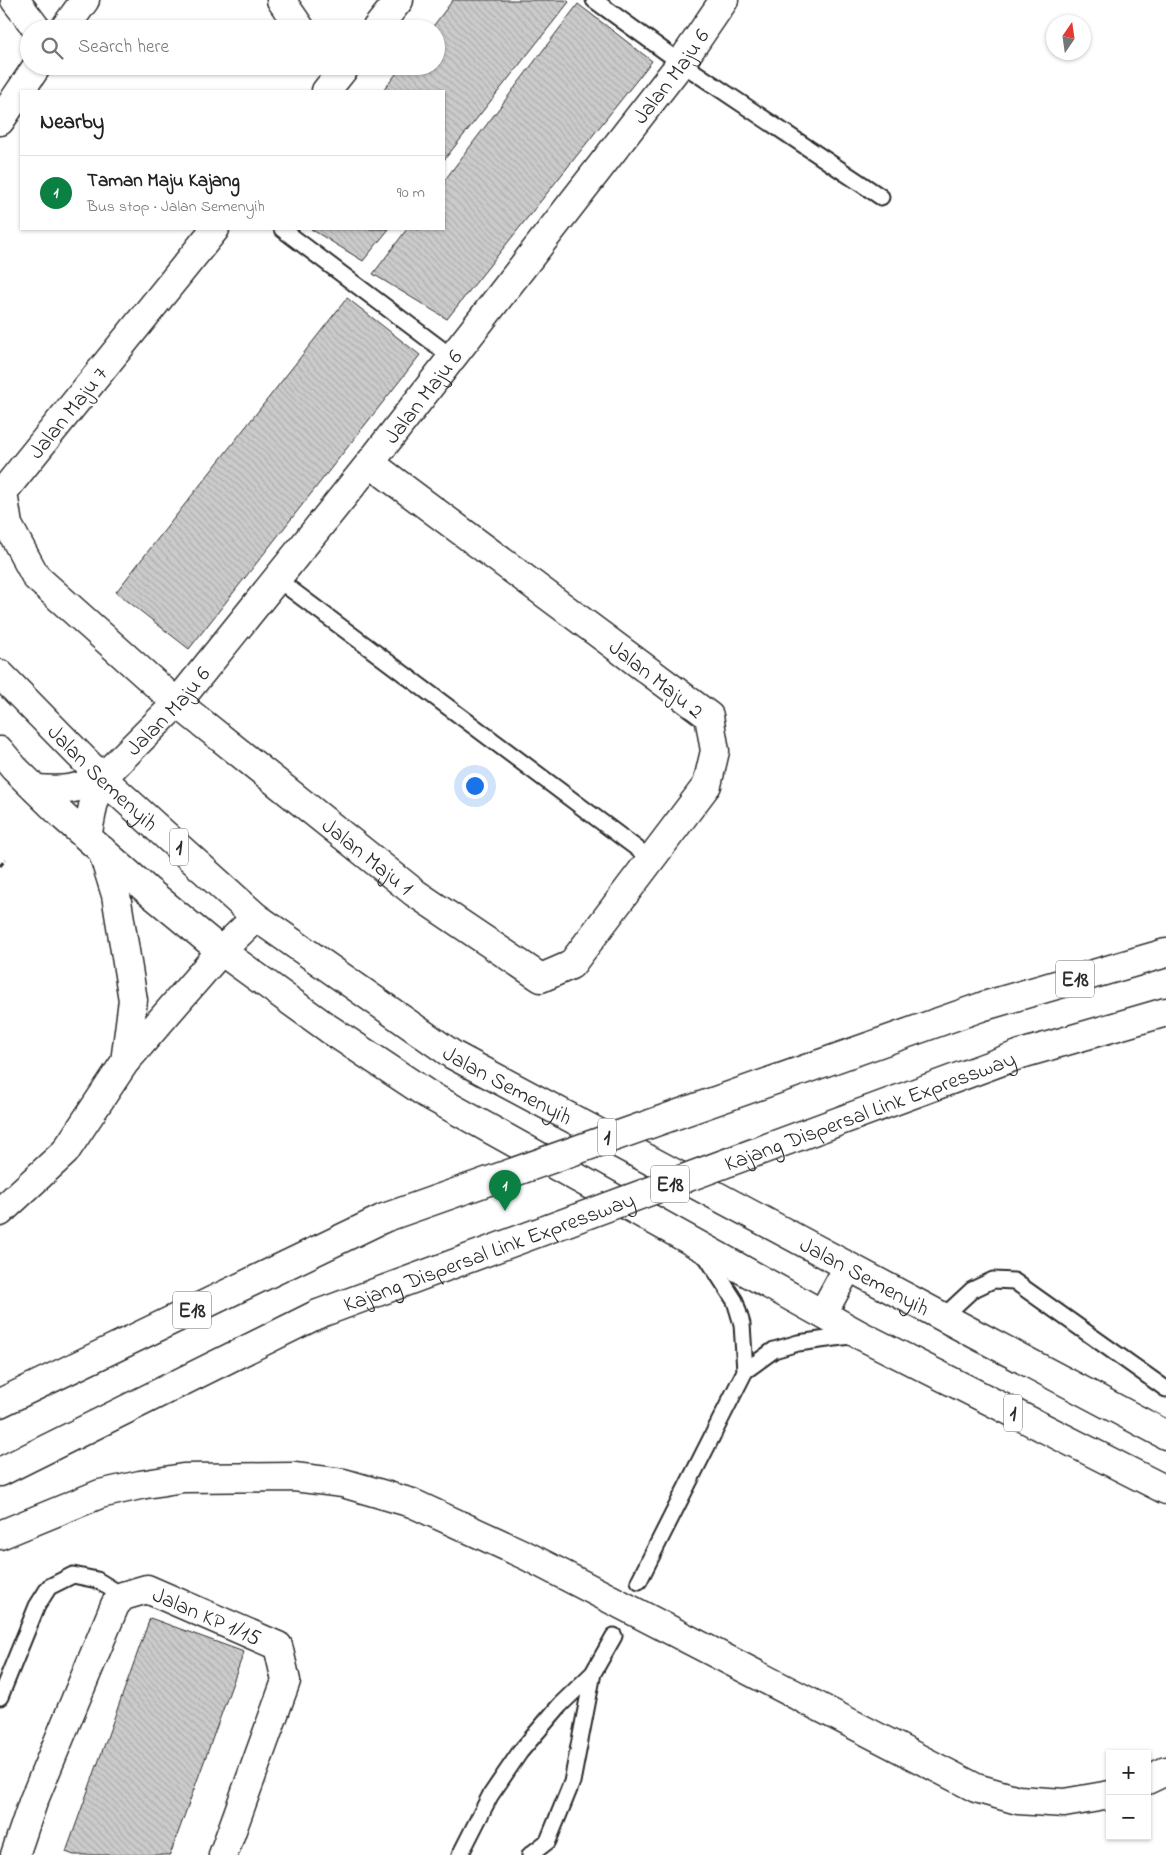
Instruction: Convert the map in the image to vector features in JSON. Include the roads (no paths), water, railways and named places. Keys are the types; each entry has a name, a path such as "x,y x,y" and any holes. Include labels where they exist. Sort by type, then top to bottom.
{"main road":[{"path":"15,0 30,20"},
{"path":"71,20 85,0"},
{"path":"281,0 295,20"},
{"path":"383,20 399,0"},
{"name":"Jalan Maju 6","path":"102,778 177,703 277,579 681,63 724,0"},
{"path":"21,90 31,75"},
{"path":"0,121 20,91"},
{"name":"Jalan Maju 7","path":"177,703 36,577 8,525 1,490 214,230"},
{"name":"Jalan Maju 2","path":"370,462 709,716 715,751 706,785 571,965"},
{"name":"Jalan Semenyih","path":"0,674 102,778 256,917 454,1055 1166,1435"},
{"name":"Jalan Maju 1","path":"177,703 414,893 540,978 571,965"},
{"name":"1","path":"0,751 14,768 95,844 221,951 329,1029 427,1094 860,1335 1166,1490"},
{"path":"36,789 74,790 102,778"},
{"path":"102,778 93,806 95,844 116,895 133,1000 125,1062"},
{"path":"0,1212 65,1152 125,1062 221,951 256,917"},
{"name":"E18","path":"0,1403 384,1218 984,1006 1166,953"},
{"name":"Kajang Dispersal Link Expressway","path":"0,1472 318,1314 1022,1054 1166,1012"},
{"path":"823,1313 848,1266"},
{"path":"0,1535 100,1494 174,1479 294,1477 343,1483 412,1503 528,1556 976,1788 1018,1800 1064,1803 1106,1797"},
{"name":"Jalan KP 1/15","path":"12,1842 33,1802 115,1605 123,1596 148,1589 278,1646 286,1681 223,1855"},
{"path":"1151,1778 1166,1771"}],"lane":[{"path":"594,0 681,63 882,197"},
{"path":"283,230 452,357"},
{"path":"277,579 651,859"},
{"path":"698,1245 735,1301 742,1324 745,1371"},
{"path":"943,1317 972,1290 993,1280 1014,1281 1166,1389"},
{"path":"639,1581 745,1371 774,1350 798,1343 860,1335"},
{"path":"0,1697 37,1606 48,1587 73,1575 97,1580 123,1596"},
{"path":"460,1855 490,1796 520,1752 560,1706 593,1673 614,1636"},
{"path":"530,1855 548,1841 572,1782 593,1673"}],"place":[{"name":"Taman Maju Kajang","path":"505,1211"}]}
